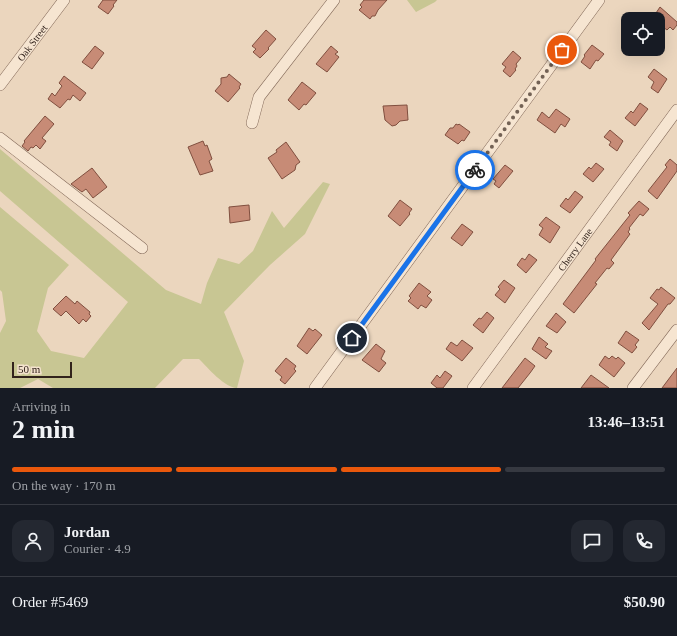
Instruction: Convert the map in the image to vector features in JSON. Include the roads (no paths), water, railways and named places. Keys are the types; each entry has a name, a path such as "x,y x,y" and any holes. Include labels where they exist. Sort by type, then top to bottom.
{"street":[{"name":"Oak Street","path":"0,85 64,0"},
{"path":"252,123 259,97 334,0"},
{"path":"315,388 599,0"},
{"name":"Cherry Lane","path":"473,388 677,110"},
{"path":"0,138 142,248"},
{"path":"633,388 677,330"}]}
